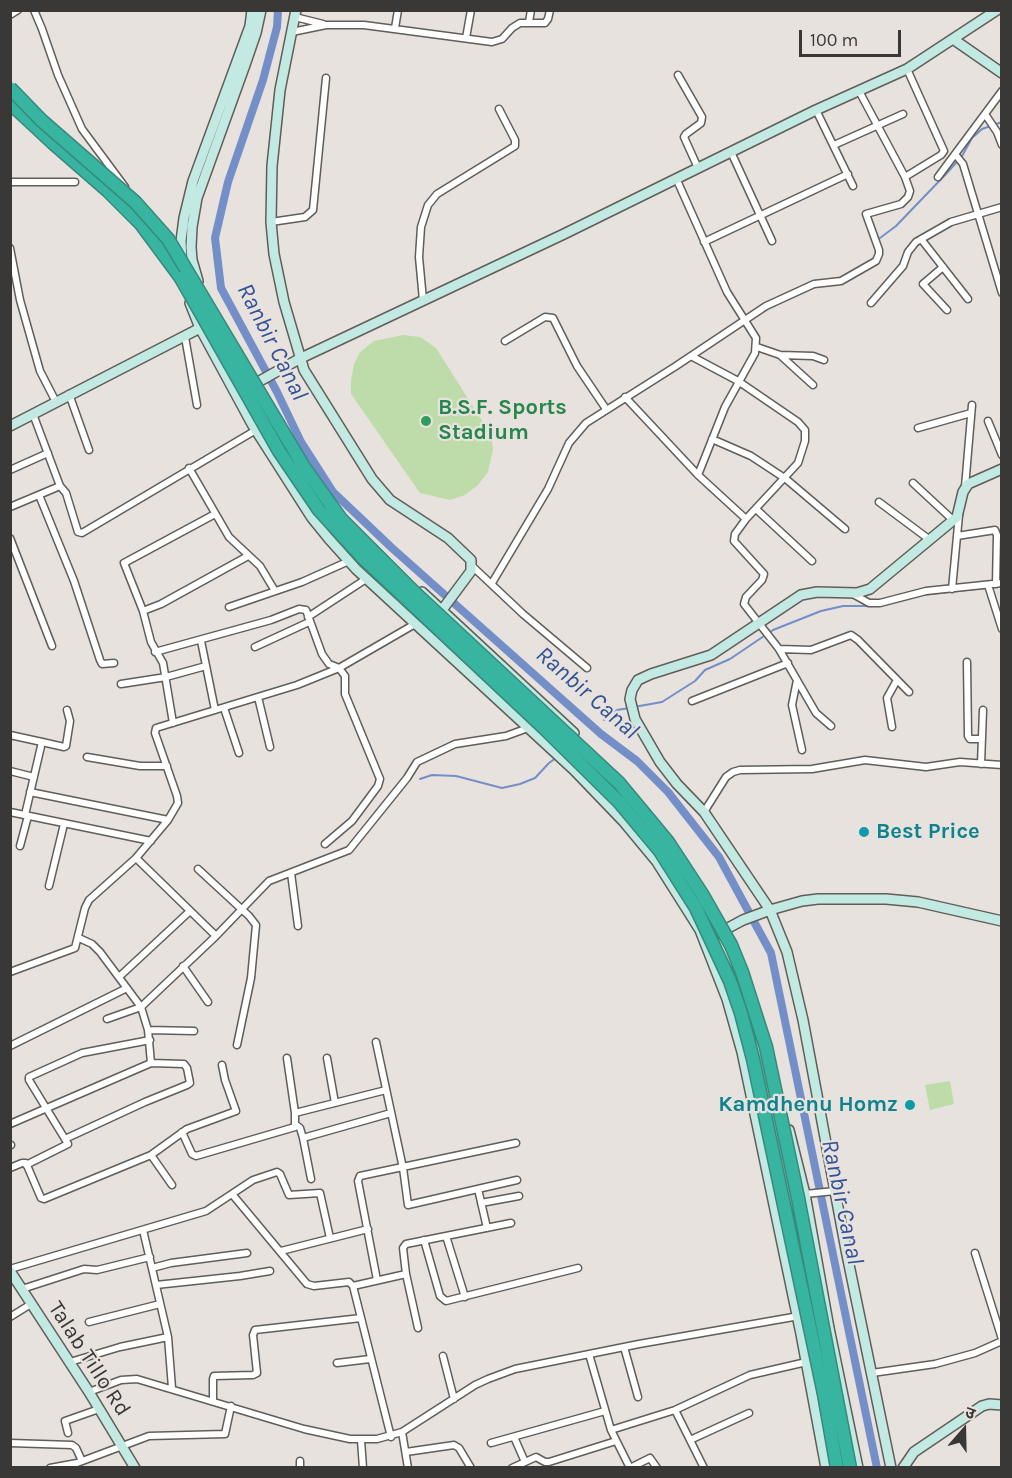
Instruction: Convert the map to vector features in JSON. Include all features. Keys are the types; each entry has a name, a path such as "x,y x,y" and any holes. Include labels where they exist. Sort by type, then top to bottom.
{"highway":[{"path":"10,87 41,120 142,209 168,239 304,467 341,519 415,593 619,783 662,834 702,894 739,963 765,1047 798,1198 850,1467"},
{"path":"10,103 107,190 155,242 181,278 284,458 326,517 363,558 544,728 619,802 660,851 680,881 716,948 741,1013 753,1059 824,1394 837,1467"}],"street":[{"path":"10,15 18,10"},
{"path":"34,10 58,75 86,137 198,280 329,496 367,541 442,605 631,789 678,846 728,928 748,974 774,1055 808,1194 826,1312 858,1467"},
{"path":"252,10 250,26 193,181 184,218 182,257 186,289 200,328 256,430 312,518 366,579 574,770 630,829 657,862 700,930 727,999 742,1052 826,1467"},
{"path":"198,280 191,247 197,198 249,55 261,10"},
{"path":"395,28 398,10"},
{"path":"466,38 471,10"},
{"path":"529,22 531,10"},
{"path":"292,32 326,25 395,28 492,42 498,40 516,25 529,22 545,23 550,10"},
{"path":"260,381 299,359 816,110 907,69 997,10"},
{"path":"326,25 296,14 280,90 272,166 271,222 274,254 299,359 313,385 380,489 390,500 448,538 469,556 471,571 442,605"},
{"path":"953,39 1002,73"},
{"path":"905,177 944,151 907,69"},
{"path":"678,75 702,117 701,123 684,137 698,168"},
{"path":"271,222 305,217 314,208 326,78"},
{"path":"492,583 548,489 569,443 586,423 771,303 819,283 841,281 876,261 879,254 866,214 904,202 910,191 905,177 859,91"},
{"path":"938,177 958,157 1002,91"},
{"path":"423,300 419,257 421,226 428,205 437,194 515,146 515,140 499,109"},
{"path":"816,110 853,186"},
{"path":"834,145 903,114"},
{"path":"985,114 994,126 1002,145"},
{"path":"731,152 772,241"},
{"path":"958,157 1002,293"},
{"path":"704,242 848,174"},
{"path":"676,178 730,300 754,332 757,347 738,381 698,476"},
{"path":"10,182 75,182"},
{"path":"871,303 903,266 910,248 921,239 951,222 1002,207"},
{"path":"921,239 968,299"},
{"path":"10,248 20,300 40,371 56,402"},
{"path":"943,267 923,284 947,310"},
{"path":"505,341 545,317 553,318 577,366 606,409"},
{"path":"10,426 69,394 221,319"},
{"path":"185,337 197,405"},
{"path":"757,347 780,355 813,356 825,360"},
{"path":"780,355 813,385"},
{"path":"692,356 738,381 798,422 805,430 801,459 746,519 735,534 734,541 764,574 762,580 744,601 747,609 779,649 816,713 831,726"},
{"path":"69,394 89,450"},
{"path":"625,397 698,476 746,519"},
{"path":"952,589 957,517 965,487 972,405"},
{"path":"918,428 971,413"},
{"path":"33,414 60,486 66,493 80,534 256,430"},
{"path":"988,422 1002,455"},
{"path":"712,439 751,456 786,478 845,530"},
{"path":"10,470 48,453"},
{"path":"189,468 229,537 260,566 275,591"},
{"path":"965,487 971,482 1002,469"},
{"path":"913,483 957,517"},
{"path":"10,507 60,486"},
{"path":"39,495 74,581 100,660 102,664 114,663"},
{"path":"879,502 930,540"},
{"path":"756,508 812,561"},
{"path":"173,723 162,661 155,652 143,611 124,563 215,514"},
{"path":"891,1467 832,1191 798,992 787,952 766,911 704,812 665,769 635,719 630,699 638,680 711,655 760,625 801,595 818,592 853,594 878,584 957,517"},
{"path":"853,594 863,601 875,603 918,592 988,588 999,583 995,530 957,536"},
{"path":"10,538 52,646"},
{"path":"143,611 161,604 248,556"},
{"path":"229,607 331,571 349,561"},
{"path":"472,566 523,614 587,668"},
{"path":"255,647 309,620 366,579"},
{"path":"988,588 1002,629"},
{"path":"155,652 201,641 302,609 306,610 322,654 329,664 339,668 345,676 345,694 380,782 352,821 326,844"},
{"path":"10,972 74,950 84,940 85,908 89,900 140,862 151,841 168,820 178,799 155,731 158,727 297,685 339,668 415,624"},
{"path":"779,649 811,650 851,635 909,692"},
{"path":"201,641 215,710"},
{"path":"967,662 968,736 970,739 982,739"},
{"path":"692,701 788,663"},
{"path":"121,684 166,677 206,666"},
{"path":"797,680 792,705 802,750"},
{"path":"892,727 887,698 897,680"},
{"path":"258,697 270,747"},
{"path":"224,708 238,753"},
{"path":"10,735 65,747 70,721 67,710"},
{"path":"981,764 983,710"},
{"path":"107,1019 141,1007 270,881 350,850 417,762 455,744 506,735 528,728"},
{"path":"20,846 42,742"},
{"path":"87,758 133,765 167,766"},
{"path":"704,812 726,777 740,770 812,769 865,760 926,767 960,762 1002,765"},
{"path":"10,771 34,777"},
{"path":"30,792 168,820"},
{"path":"10,812 151,841"},
{"path":"49,886 64,824"},
{"path":"140,862 216,936"},
{"path":"198,869 254,921 256,930 251,978 237,1044"},
{"path":"291,873 298,926"},
{"path":"700,930 715,935 766,911 818,899 899,900 930,904 1002,921"},
{"path":"119,977 190,911"},
{"path":"84,940 100,952 141,1007 150,1040 151,1063"},
{"path":"183,966 208,1002"},
{"path":"10,1046 127,988"},
{"path":"148,1030 194,1031"},
{"path":"10,1168 21,1163 26,1165 67,1145 29,1080 32,1076 93,1049 150,1040"},
{"path":"376,1042 409,1205 517,1180"},
{"path":"287,1058 296,1125 300,1128 303,1138 310,1179"},
{"path":"327,1058 335,1103"},
{"path":"10,1124 151,1063 184,1064 190,1079 189,1084 65,1139"},
{"path":"26,1165 41,1198 44,1199 151,1155 182,1132 236,1111 222,1065"},
{"path":"295,1113 386,1090"},
{"path":"303,1138 391,1113"},
{"path":"182,1132 192,1154 196,1156 291,1129 296,1125"},
{"path":"377,1280 358,1178 362,1175 516,1143"},
{"path":"151,1155 172,1185"},
{"path":"10,1270 206,1211 257,1178 278,1172 289,1195 320,1193 330,1238"},
{"path":"478,1189 487,1228"},
{"path":"808,1194 832,1191"},
{"path":"232,1194 292,1267 311,1286 349,1282 353,1286 390,1437"},
{"path":"481,1203 519,1196"},
{"path":"418,1328 406,1274 403,1245 511,1223"},
{"path":"281,1251 368,1229"},
{"path":"143,1230 168,1337 172,1389"},
{"path":"446,1236 465,1297"},
{"path":"424,1240 441,1299 446,1301 578,1268"},
{"path":"872,1373 935,1364 975,1353 1002,1340 975,1252"},
{"path":"152,1268 171,1263 247,1254"},
{"path":"22,1289 84,1269 97,1270 150,1257"},
{"name":"Talab Tillo Rd","path":"10,1270 135,1467"},
{"path":"156,1285 270,1271"},
{"path":"353,1286 406,1274"},
{"path":"10,1317 31,1304"},
{"path":"89,1322 160,1304"},
{"path":"89,1392 113,1382 129,1379 172,1389 304,1429 361,1440 390,1437 402,1432 488,1379 504,1373 624,1347 826,1312"},
{"path":"213,1401 214,1376 256,1375 253,1335 255,1330 361,1318"},
{"path":"70,1362 120,1347 168,1337"},
{"path":"624,1347 639,1396"},
{"path":"589,1354 611,1430 630,1467 647,1458 652,1459 657,1467"},
{"path":"442,1356 454,1399"},
{"path":"338,1363 370,1359"},
{"path":"611,1430 675,1410 750,1375 802,1363"},
{"path":"903,1467 914,1452 982,1406 1002,1405"},
{"path":"50,1467 82,1461 149,1436 225,1434 231,1406"},
{"path":"68,1433 65,1421 99,1409"},
{"path":"675,1410 704,1467"},
{"path":"491,1443 605,1411"},
{"path":"690,1440 749,1413"},
{"path":"402,1432 408,1467"},
{"path":"514,1437 525,1462"},
{"path":"361,1440 363,1467"},
{"path":"512,1467 538,1457 549,1462 616,1441"},
{"path":"10,1443 72,1444 82,1461"},
{"path":"406,1452 454,1445 459,1448 471,1467"}],"green space":[{"name":"B.S.F. Sports Stadium","path":"403,335 420,337 436,348 491,435 493,449 488,472 478,485 465,495 450,500 420,493 351,394 354,364 360,352 374,341"},
{"path":"950,1081 954,1104 930,1110 925,1085"}],"waterway":[{"name":"Ranbir Canal","path":"278,10 277,27 263,80 228,182 215,238 221,288 301,442 333,492 392,548 601,734 637,761 668,792 719,857 771,953 877,1468"},
{"path":"880,238 896,226 946,174 962,156 972,138 982,129 1002,122"},
{"path":"880,606 923,595 1002,586"},
{"path":"634,707 662,702 695,681 705,670 730,659 773,630 821,611 843,606 872,606"},
{"path":"604,720 617,710 629,708"},
{"path":"420,779 432,775 456,776 502,788 535,778 556,758"}],"place":[{"name":"B.S.F. Sports Stadium","path":"426,421"},
{"name":"Best Price","path":"864,832"},
{"name":"Kamdhenu Homz","path":"910,1105"}]}
